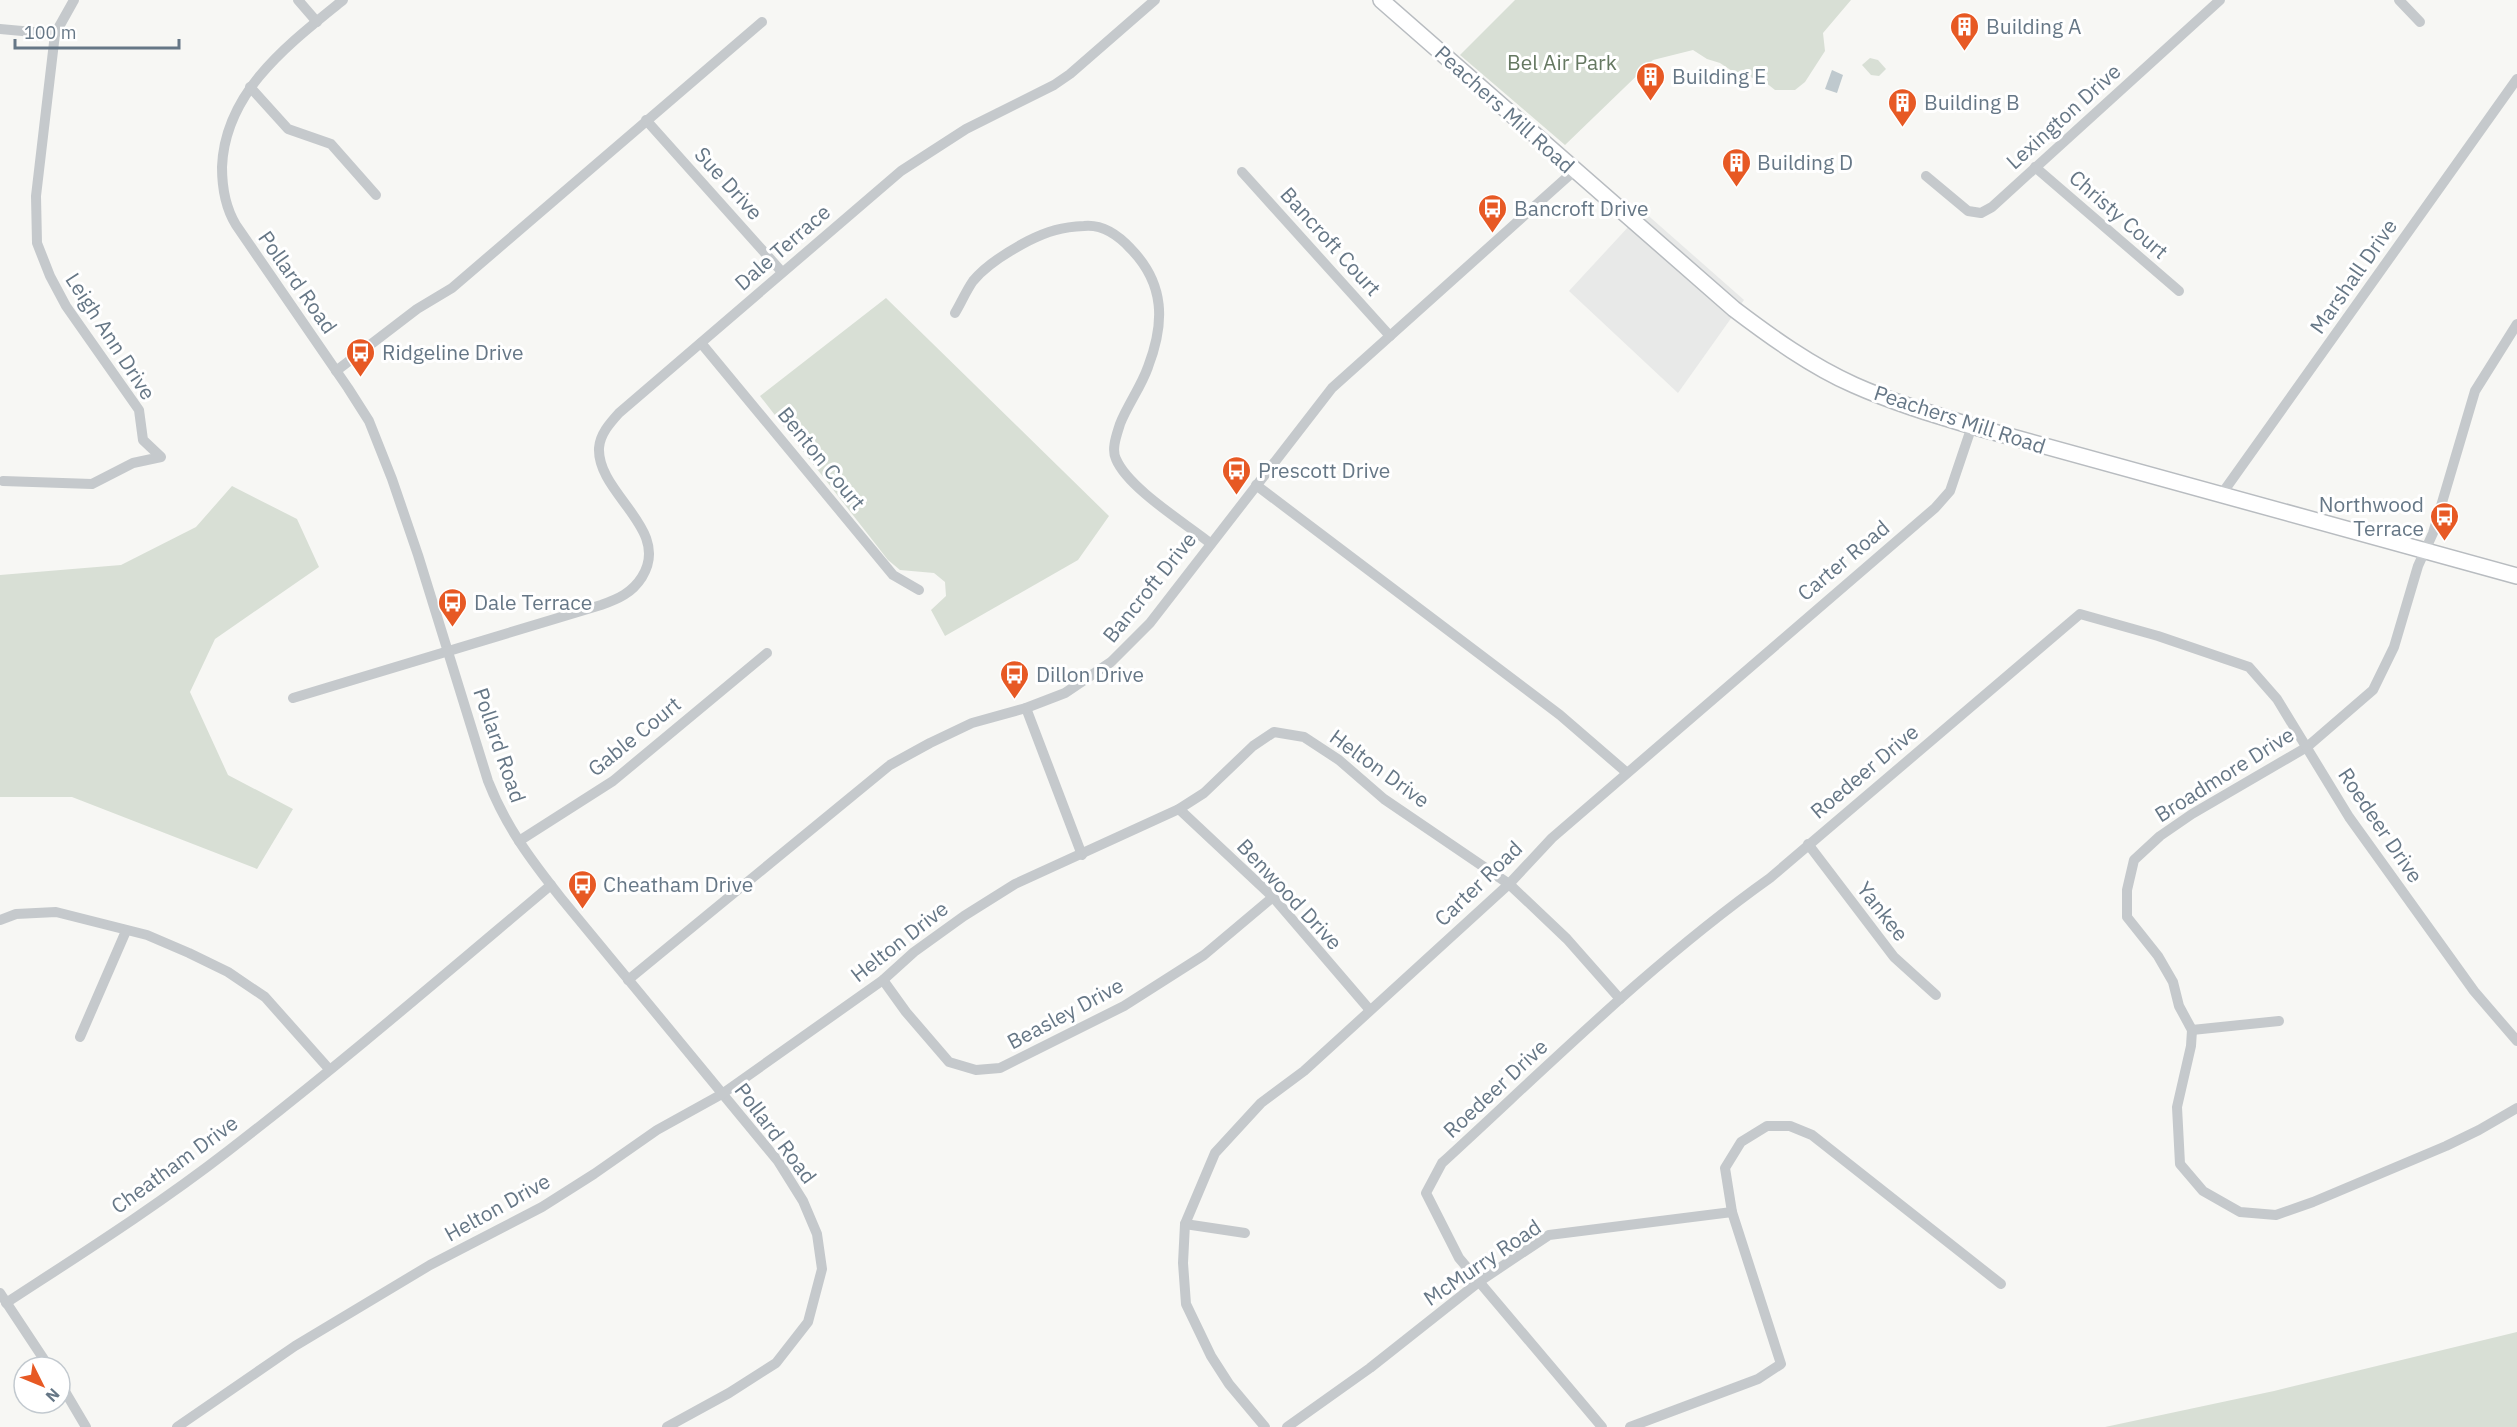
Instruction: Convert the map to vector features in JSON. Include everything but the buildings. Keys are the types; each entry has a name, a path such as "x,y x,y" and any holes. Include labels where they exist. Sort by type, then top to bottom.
{"main road":[{"name":"Peachers Mill Road","path":"1382,0 1715,293 1785,346 1854,385 1910,407 1972,426 2517,576"}],"street":[{"name":"Leigh Ann Drive","path":"3,480 92,484 133,463 161,457 143,441 139,410 66,306 50,276 37,243 36,196 55,34 74,0"},
{"path":"298,0 317,22"},
{"name":"Pollard Road","path":"343,0 281,53 250,87 237,109 225,143 222,181 226,205 236,225 360,406 379,444 418,555 488,781 501,814 550,885 778,1161 803,1201 817,1234 822,1269 808,1322 776,1363 729,1393 667,1427"},
{"name":"Dale Terrace","path":"293,698 613,601 632,590 646,571 649,548 644,534 604,470 599,448 607,427 619,413 901,171 966,129 1054,85 1070,74 1155,0"},
{"name":"Lexington Drive","path":"1926,176 1968,211 1981,213 1992,207 2220,0"},
{"path":"2399,0 2420,22"},
{"path":"336,371 417,309 452,288 762,22"},
{"path":"0,29 55,34"},
{"name":"Marshall Drive","path":"2221,495 2517,79"},
{"path":"250,87 288,129 331,144 376,195"},
{"name":"Sue Drive","path":"646,120 782,272"},
{"name":"Christy Court","path":"2035,167 2179,291"},
{"name":"Bancroft Drive","path":"628,980 890,765 972,723 1026,708 1078,685 1124,651 1150,622 1319,402 1574,171"},
{"name":"Bancroft Court","path":"1242,172 1390,336"},
{"path":"955,313 974,281 998,258 1028,241 1058,228 1091,225 1119,236 1145,263 1158,298 1160,328 1148,369 1129,402 1116,436 1114,458 1126,475 1152,499 1210,543"},
{"path":"2426,551 2475,391 2517,324"},
{"name":"Benton Court","path":"701,343 893,575 920,590"},
{"name":"Carter Road","path":"1265,1427 1229,1384 1211,1356 1186,1304 1183,1263 1185,1224 1215,1153 1261,1103 1304,1071 1509,884 1552,838 1935,508 1950,491 1972,426"},
{"path":"1256,485 1560,715 1626,772"},
{"name":"Broadmore Drive","path":"2192,1030 2178,1006 2173,982 2158,956 2127,917 2127,890 2134,860 2160,836 2192,814 2307,747 2373,690 2394,647 2418,566 2426,551"},
{"name":"Roedeer Drive","path":"1602,1427 1459,1258 1426,1193 1442,1163 1620,999 1739,900 1770,878 2080,614 2158,636 2249,667 2277,699 2349,817 2474,991 2517,1041"},
{"name":"Gable Court","path":"519,841 613,781 766,653"},
{"path":"1026,708 1083,855"},
{"name":"Helton Drive","path":"177,1427 295,1346 430,1265 542,1207 657,1130 722,1094 883,980 914,952 964,916 1016,884 1179,809 1204,793 1253,746 1274,732 1305,737 1339,760 1384,799 1509,884 1567,939 1620,999"},
{"name":"Benwood Drive","path":"1179,809 1273,897 1370,1010"},
{"name":"Yankee","path":"1808,844 1894,957 1936,994"},
{"name":"Cheatham Drive","path":"3,1298 156,1204 228,1151 550,885"},
{"name":"Beasley Drive","path":"883,980 906,1012 949,1062 976,1070 1000,1068 1124,1006 1204,955 1273,897"},
{"path":"0,920 16,914 56,912 147,935 189,952 228,972 265,997 329,1069"},
{"path":"80,1037 126,931"},
{"path":"2279,1021 2192,1030 2191,1046 2177,1107 2180,1164 2203,1191 2240,1212 2276,1215 2313,1202 2454,1142 2517,1108"},
{"path":"1630,1427 1758,1379 1781,1364 1732,1212 1725,1168 1741,1142 1767,1126 1790,1126 1812,1136 2001,1284"},
{"name":"McMurry Road","path":"1287,1427 1370,1368 1480,1281 1549,1235 1732,1212"},
{"path":"1185,1224 1245,1233"},
{"path":"3,1298 41,1355"},
{"path":"72,1403 86,1427"}],"shaded area":[{"path":"1832,70 1843,75 1837,93 1825,89"},
{"path":"1643,211 1744,300 1678,393 1569,291"}],"green space":[{"name":"Bel Air Park","path":"1515,0 1851,0 1823,33 1825,51 1805,82 1795,90 1775,90 1765,82 1732,71 1693,50 1653,60 1565,145 1460,55"},
{"path":"1870,58 1878,60 1886,69 1879,76 1871,75 1862,65"},
{"path":"886,298 1109,516 1078,560 945,636 931,610 946,596 945,582 934,573 900,570 888,560 760,396"},
{"path":"232,486 297,519 319,567 215,639 190,692 228,775 293,809 257,869 72,797 0,797 0,575 121,565 196,527"},
{"path":"2517,1332 2517,1427 2105,1427 2274,1391"}],"place":[{"name":"Building A","path":"1965,52"},
{"name":"Building E","path":"1651,102"},
{"name":"Building B","path":"1903,128"},
{"name":"Building D","path":"1736,188"},
{"name":"Bancroft Drive","path":"1493,234"},
{"name":"Ridgeline Drive","path":"361,378"},
{"name":"Prescott Drive","path":"1237,496"},
{"name":"Northwood Terrace","path":"2445,542"},
{"name":"Dale Terrace","path":"453,628"},
{"name":"Dillon Drive","path":"1015,700"},
{"name":"Cheatham Drive","path":"582,910"}]}
